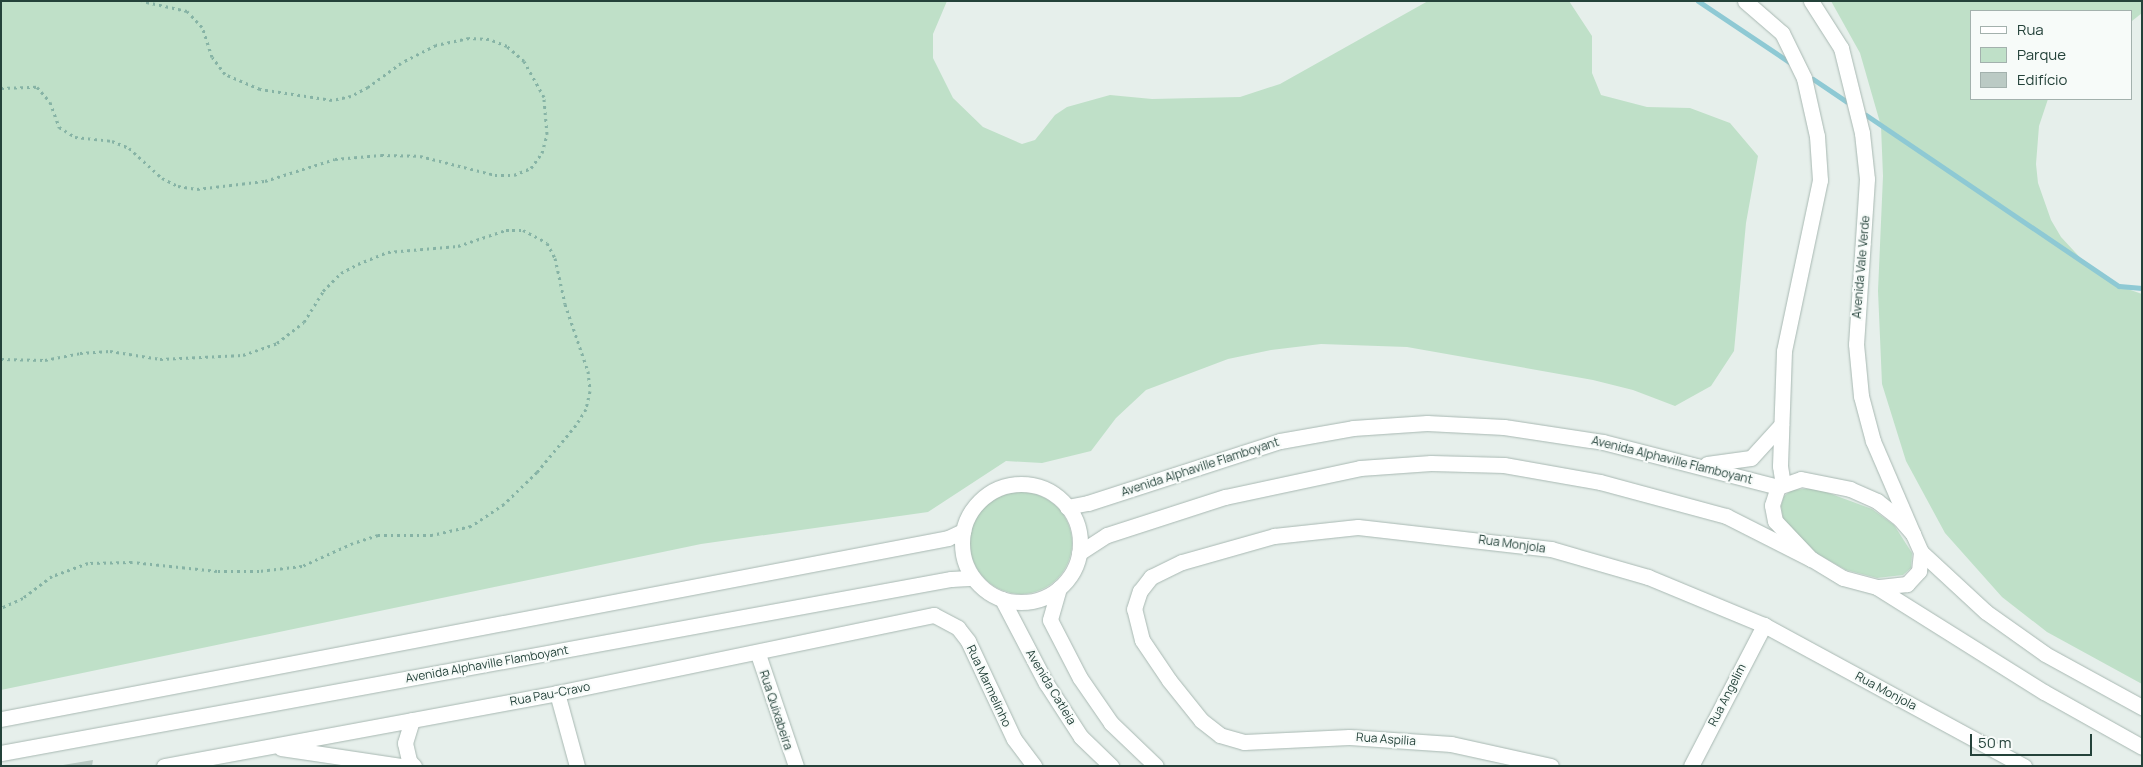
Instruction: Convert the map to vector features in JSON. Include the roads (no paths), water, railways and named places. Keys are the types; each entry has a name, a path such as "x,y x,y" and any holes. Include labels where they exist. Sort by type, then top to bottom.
{"street":[{"path":"1745,1 1782,33 1804,78 1817,136 1820,180 1784,351 1780,485 1772,505 1775,521 1812,559"},
{"name":"Avenida Vale Verde","path":"1811,1 1841,48 1862,133 1867,189 1856,344 1861,396 1873,441 1921,552"},
{"name":"Avenida Alphaville Flamboyant","path":"1067,507 1088,504 1280,441 1353,428 1427,423 1504,427 1603,442 1780,485"},
{"path":"1695,465 1751,458 1781,425"},
{"path":"1079,553 1107,536 1225,497 1360,468 1431,463 1504,465 1609,484 1726,516 1812,559 1843,578 1876,587 2044,692 2142,747"},
{"path":"1780,485 1801,479 1850,489 1877,501 1913,534"},
{"path":"1016,484 1035,486 1053,494 1067,507 1078,528 1079,553 1068,578 1059,588 1042,598 1022,602 1002,599 986,591 973,578 964,556 963,531 970,513 982,499 998,489 1016,484"},
{"name":"Rua Monjola","path":"1220,735 1201,720 1169,680 1142,640 1134,609 1140,591 1151,577 1182,562 1274,536 1358,526 1551,549 1648,577 1764,625 2024,766"},
{"path":"1,719 948,538 963,531"},
{"path":"1876,587 1907,584 1919,571 1921,552"},
{"path":"1921,552 1986,612 2045,654 2142,707"},
{"name":"Avenida Alphaville Flamboyant","path":"1,753 941,580 973,578"},
{"path":"1059,588 1050,620 1080,678 1111,723 1156,766"},
{"name":"Avenida Catleia","path":"1002,599 1046,683 1081,737 1111,766"},
{"name":"Rua Pau-Cravo","path":"164,766 275,747 758,654 934,616"},
{"name":"Rua Marmelinho","path":"934,616 958,628 968,641 1014,739 1034,766"},
{"name":"Rua Angelim","path":"1691,766 1764,625"},
{"name":"Rua Quixabeira","path":"758,654 796,766"},
{"path":"557,693 577,766"},
{"path":"412,720 405,743 409,761 414,766"},
{"name":"Rua Aspilia","path":"1220,735 1244,742 1350,737 1451,744 1504,760 1550,766"},
{"path":"275,747 401,766"}],"waterway":[{"path":"1698,1 1789,62"},
{"path":"1813,79 1846,101"},
{"path":"1866,115 2119,286 2142,288"}]}
